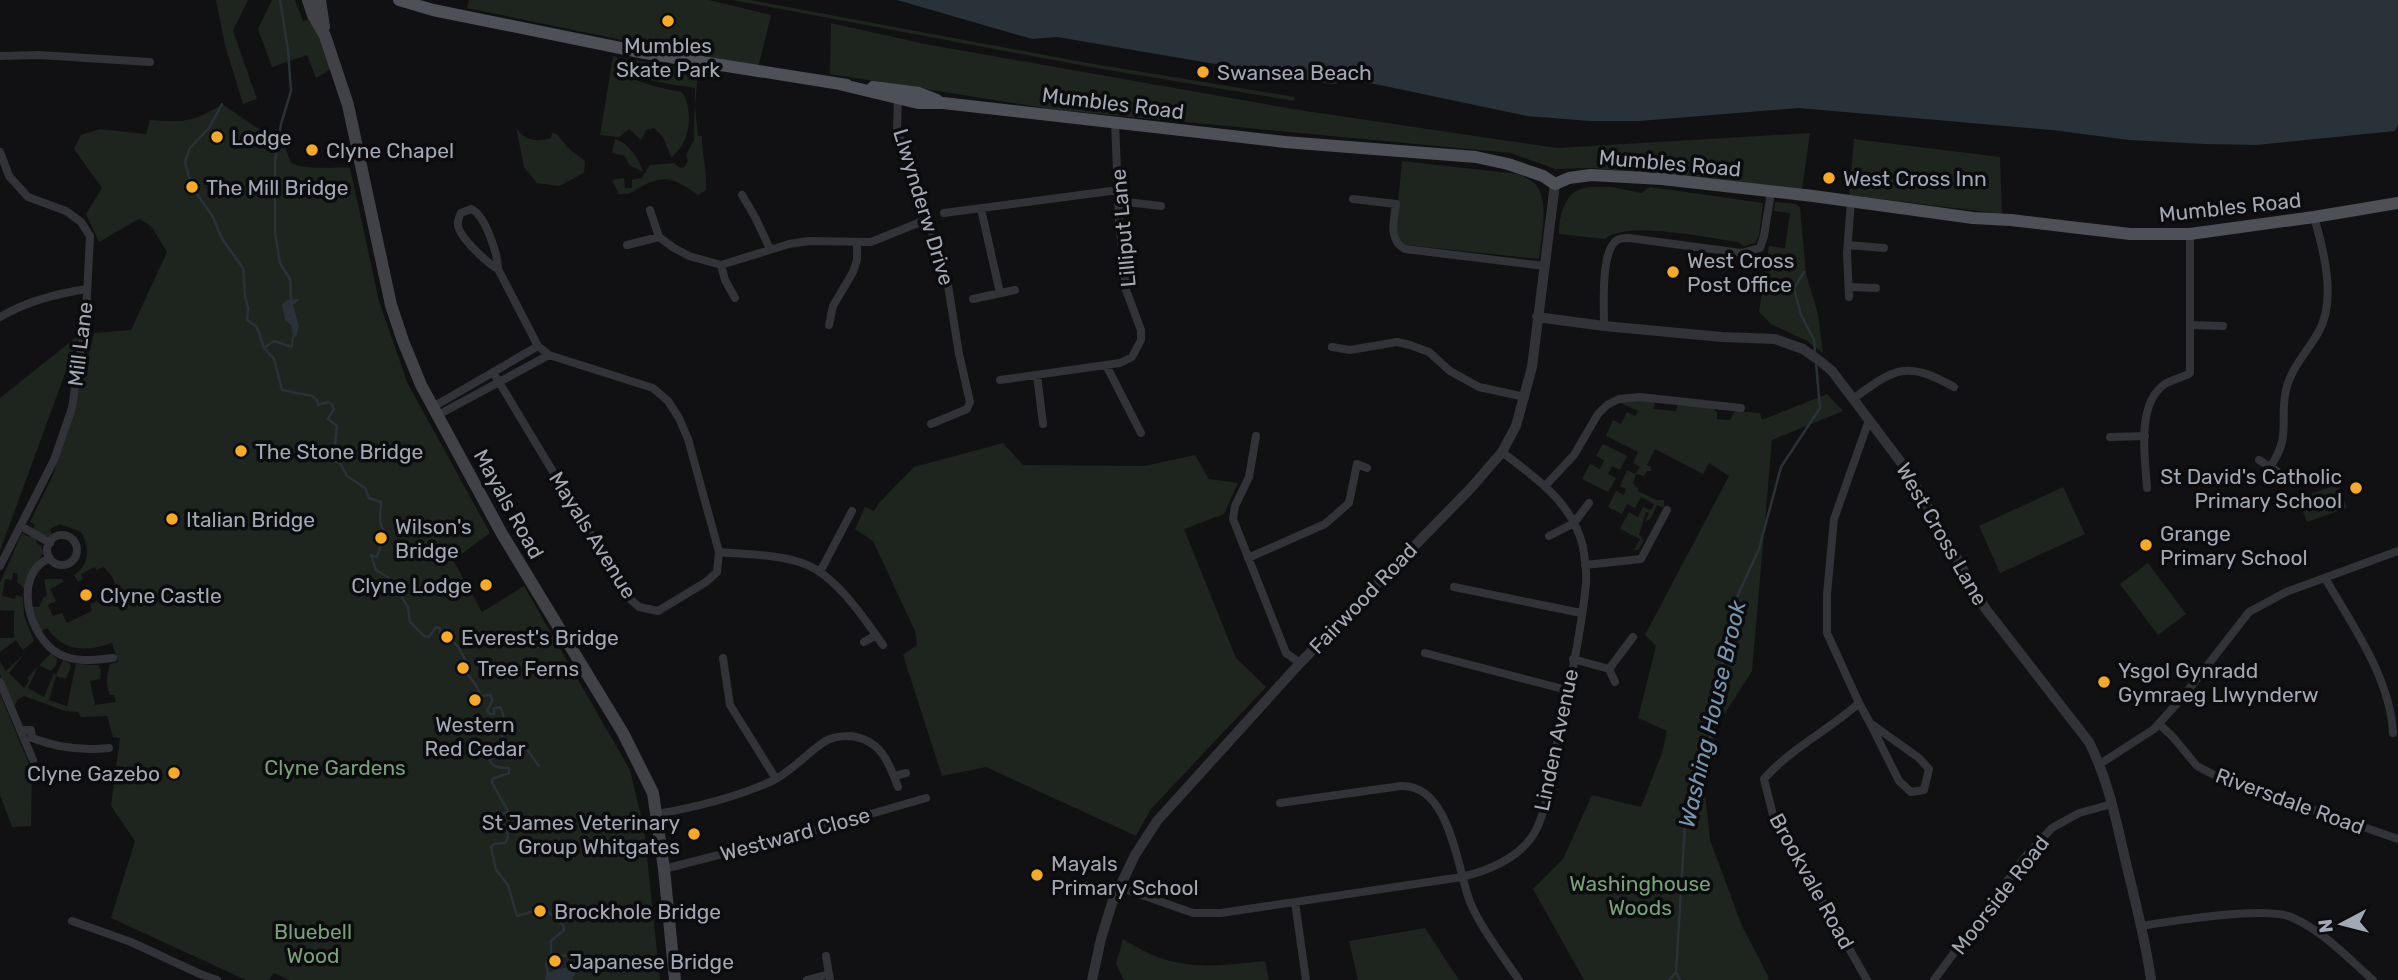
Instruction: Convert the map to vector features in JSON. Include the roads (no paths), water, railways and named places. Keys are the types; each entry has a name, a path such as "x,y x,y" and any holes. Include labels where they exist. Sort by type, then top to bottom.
{"main road":[{"name":"Mayals Road","path":"308,0 325,36"},
{"name":"Mayals Road","path":"320,0 325,36 348,105 391,305 403,341 436,411 502,534 623,733 653,793 675,980"},
{"name":"Mumbles Road","path":"399,0 433,10 645,54 898,94 918,103 943,103 1284,142 1476,157 1508,164 1543,176 1555,184 1569,178 1591,175 1662,179 1973,218 2130,234 2190,234 2314,218 2398,203"}],"street":[{"path":"0,56 38,55 150,62"},
{"name":"Llwynderw Drive","path":"898,94 897,130 946,273 970,402 967,409 931,424"},
{"name":"Lilliput Lane","path":"1000,380 1120,363 1132,357 1142,340 1126,290 1118,201 1115,122"},
{"name":"Mill Lane","path":"0,152 9,176 28,197 66,211 81,222 90,236 86,315 72,408 54,460 0,566"},
{"name":"Fairwood Road","path":"1092,980 1101,939 1119,887 1142,843 1170,804 1300,663 1471,488 1502,452 1516,426 1532,367 1555,184"},
{"path":"944,213 1118,190"},
{"path":"1604,326 1605,277 1610,248 1619,239 1629,238 1741,253 1760,248 1765,236 1771,192"},
{"path":"742,195 771,249"},
{"path":"1353,199 1396,200 1393,230 1394,238 1400,247 1545,267"},
{"path":"1118,201 1161,206"},
{"path":"1849,297 1851,201"},
{"path":"981,209 1000,293"},
{"path":"498,269 488,264 462,235 458,221 461,213 466,210 478,211 481,215 498,259 498,269 538,346 550,355 653,388 668,401 688,439 719,552 788,559 806,564 820,572 844,595 883,645"},
{"path":"650,210 659,237 689,256 721,265 771,249 809,241 881,240 928,219"},
{"path":"2259,460 2273,469 2284,438 2286,390 2290,377 2318,333 2325,313 2325,264 2314,218"},
{"path":"2147,488 2147,407 2156,392 2167,383 2190,373 2190,234"},
{"path":"627,245 659,237"},
{"path":"829,325 833,306 853,272 857,260 857,242"},
{"path":"1848,245 1884,248"},
{"path":"721,265 725,280 735,298"},
{"path":"1849,287 1876,288"},
{"path":"0,317 22,304 87,289"},
{"path":"973,299 1015,290"},
{"name":"West Cross Lane","path":"1537,317 1722,337 1775,339 1803,349 1829,369 1906,469 1985,608 2090,742 2112,804 2151,980"},
{"path":"2191,325 2223,326"},
{"path":"1332,347 1350,351 1397,342 1410,345 1429,352 1450,371 1479,387 1525,397"},
{"path":"436,411 493,372 538,346"},
{"path":"436,411 550,355"},
{"path":"1106,365 1141,433"},
{"path":"1853,399 1880,379 1903,370 1926,373 1954,387"},
{"name":"Mayals Avenue","path":"493,372 629,598 639,607 658,611 711,578 717,572 719,552"},
{"path":"1037,375 1043,424"},
{"path":"1546,485 1574,455 1598,414 1619,399 1640,397 1741,408"},
{"path":"1869,420 1834,519 1827,594 1827,633 1859,703 1899,781 1911,792 1924,790 1929,769 1919,758 1870,723"},
{"path":"1256,436 1249,477 1235,506 1233,519 1286,653 1300,663"},
{"path":"2110,437 2145,436"},
{"name":"Linden Avenue","path":"1119,887 1193,913 1221,913 1484,872 1516,852 1536,830 1546,797 1573,659 1586,582 1585,565 1574,523 1563,505 1546,485 1502,452"},
{"path":"1248,558 1325,524 1349,503 1357,464 1367,468"},
{"path":"1549,536 1574,523 1589,503"},
{"path":"1585,565 1642,559 1667,510"},
{"path":"820,572 852,511"},
{"path":"21,526 50,542"},
{"path":"57,536 67,536 77,548 75,558 68,564 58,564 50,558 47,550 50,542 57,536"},
{"path":"2100,764 2158,724 2182,698 2249,612 2286,592 2398,551"},
{"path":"50,558 34,573 28,593 32,622 39,635 48,647 66,657 84,661 113,657"},
{"path":"2325,578 2387,696 2393,733"},
{"path":"1454,587 1581,613"},
{"path":"864,642 876,635"},
{"path":"1609,669 1633,637"},
{"path":"1425,653 1567,690"},
{"path":"723,658 730,705 776,779"},
{"path":"1573,659 1609,669 1615,682"},
{"path":"0,682 33,760"},
{"name":"Brookvale Road","path":"1859,703 1779,762 1764,779 1773,815 1867,980"},
{"name":"Riversdale Road","path":"2158,724 2197,766 2216,776 2398,839"},
{"path":"22,730 31,730 32,738 62,748 109,748"},
{"path":"657,814 725,800 776,779 826,740 842,736 871,741 884,755 898,787"},
{"path":"894,776 906,773"},
{"path":"1280,803 1401,786 1415,788 1427,795 1442,812 1471,904 1519,980"},
{"name":"Westward Close","path":"664,869 926,798"},
{"name":"Moorside Road","path":"1934,980 2025,857 2052,828 2079,813 2112,804"},
{"path":"1296,902 1306,980"},
{"path":"2141,926 2263,912 2284,914 2305,924 2330,942 2373,980"},
{"path":"72,921 131,942 217,980"},
{"path":"807,980 830,977 827,956"}],"waterway":[{"path":"280,0 291,91 281,124 275,161 275,233 280,263 290,279 291,299"},
{"path":"222,104 209,128 190,148 185,162 192,187 213,217 222,239 243,268 247,320 257,327 264,348 274,359 282,390 312,396 318,405 328,402 332,404 334,409 328,419 337,426 334,454 336,462 340,463 347,476 365,488 369,498 381,502 380,521 385,533 377,557 371,555 376,570 389,578 408,607 410,622 424,636 429,637 436,627 440,628 440,636 451,640 458,647 469,666 465,671 481,696 491,695 492,701 487,711 494,714 494,708 500,707 505,726 502,737 510,744"},
{"name":"Washing House Brook","path":"1804,272 1794,288 1801,315 1814,340 1815,353"},
{"path":"265,347 274,341 292,347 293,336"},
{"name":"Washing House Brook","path":"1680,980 1676,972 1685,824 1710,739 1731,610 1759,549 1781,467 1820,408 1816,363"},
{"path":"539,766 526,748 510,744 499,755 489,759 495,766 509,768 509,773 492,779 508,811 502,814 508,836 505,843 491,847 496,870 508,885 517,916 544,908 563,925 564,930 551,941 551,954"},
{"path":"548,973 546,964 551,954 572,955"},
{"name":"Washing House Brook","path":"1669,980 1676,972"}],"place":[{"name":"Mumbles Skate Park","path":"668,21"},
{"name":"Swansea Beach","path":"1203,72"},
{"name":"Lodge","path":"217,137"},
{"name":"Clyne Chapel","path":"312,150"},
{"name":"West Cross Inn","path":"1829,178"},
{"name":"The Mill Bridge","path":"192,187"},
{"name":"West Cross Post Office","path":"1673,272"},
{"name":"The Stone Bridge","path":"241,451"},
{"name":"St David's Catholic Primary School","path":"2356,488"},
{"name":"Italian Bridge","path":"172,519"},
{"name":"Wilson's Bridge","path":"381,538"},
{"name":"Grange Primary School","path":"2146,545"},
{"name":"Clyne Lodge","path":"486,585"},
{"name":"Clyne Castle","path":"86,595"},
{"name":"Everest's Bridge","path":"447,637"},
{"name":"Tree Ferns","path":"463,668"},
{"name":"Ysgol Gynradd Gymraeg Llwynderw","path":"2104,682"},
{"name":"Western Red Cedar","path":"475,700"},
{"name":"Clyne Gazebo","path":"174,773"},
{"name":"St James Veterinary Group Whitgates","path":"694,834"},
{"name":"Mayals Primary School","path":"1037,875"},
{"name":"Brockhole Bridge","path":"540,911"},
{"name":"Japanese Bridge","path":"555,961"}],"park label":[{"name":"Clyne Gardens","path":"335,767"},
{"name":"Washinghouse Woods","path":"1640,895"},
{"name":"Bluebell Wood","path":"313,943"}]}
